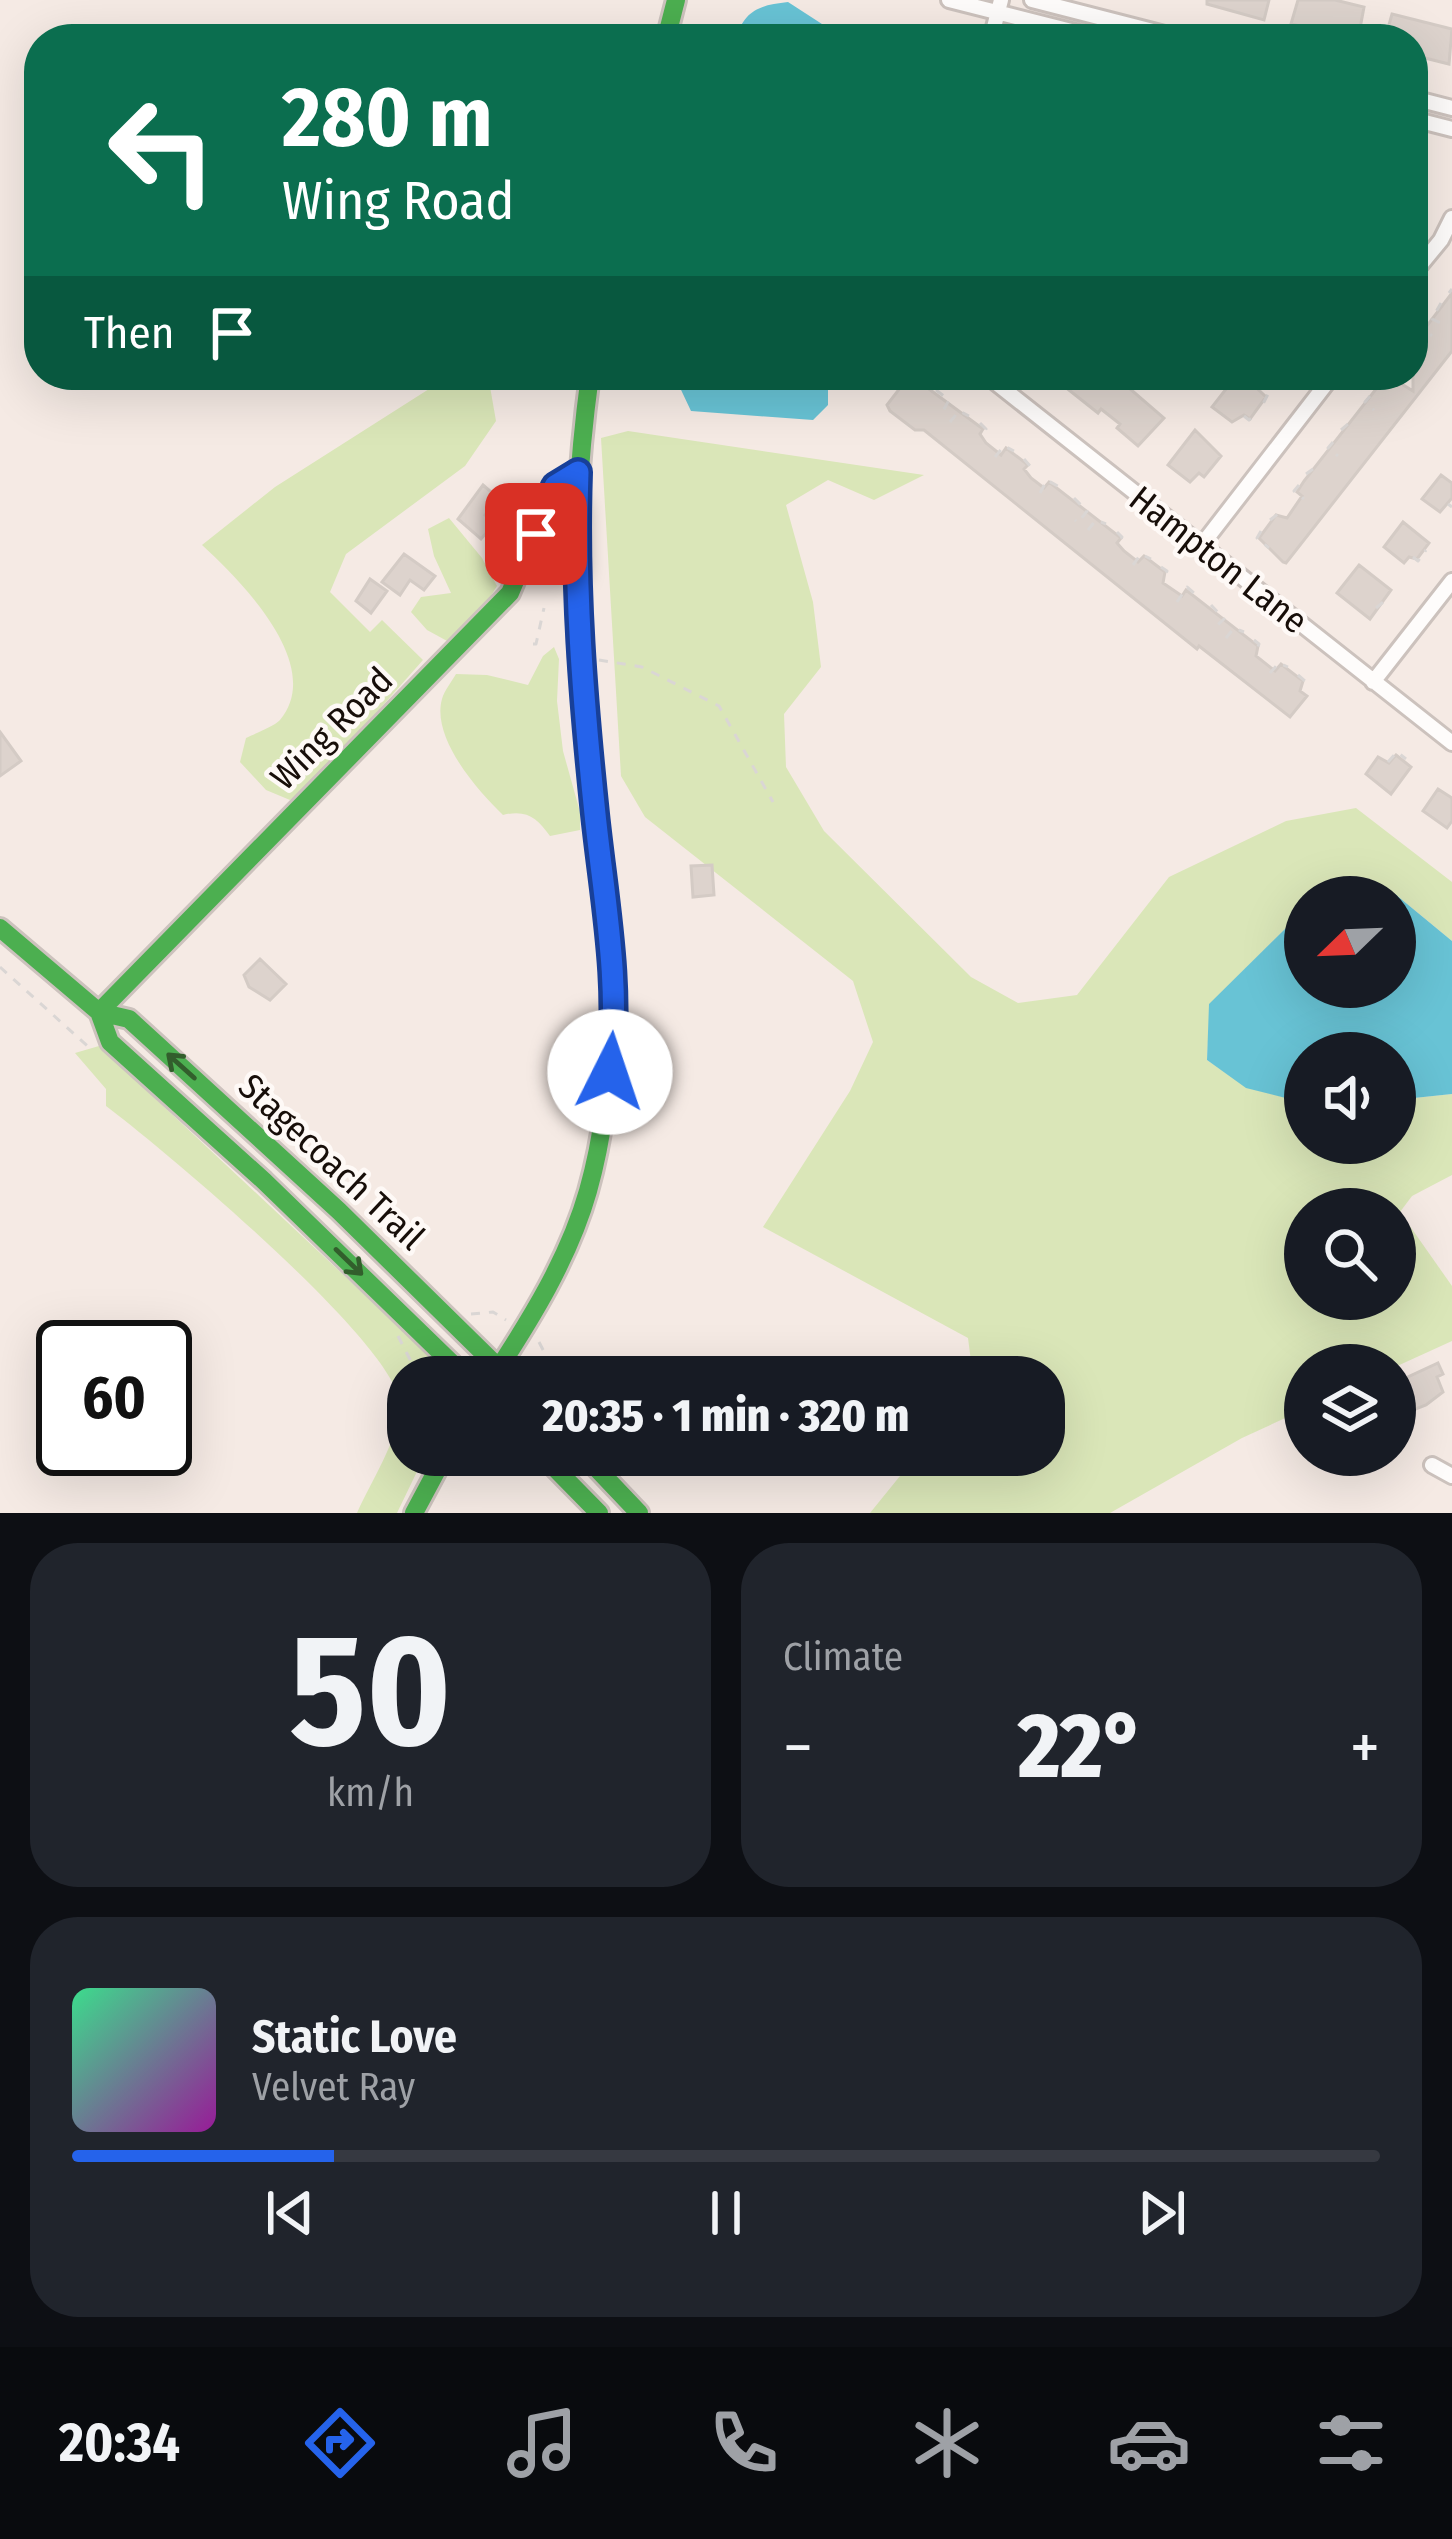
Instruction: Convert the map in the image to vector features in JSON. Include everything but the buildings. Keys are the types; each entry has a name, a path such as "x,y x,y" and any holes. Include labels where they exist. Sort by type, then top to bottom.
{"main road":[{"path":"513,1356 532,1329 587,1193 613,1054 611,948 580,657 578,472 588,390"},
{"name":"Wing Road","path":"99,1012 510,593 555,486 578,472"},
{"name":"Stagecoach Trail","path":"0,928 99,1012 129,1019 339,1211 482,1356"},
{"name":"Stagecoach Trail","path":"99,1012 110,1042 264,1181 444,1356"},
{"path":"414,1513 434,1476"},
{"path":"562,1476 598,1513"},
{"path":"604,1476 639,1513"}],"street":[{"path":"949,0 999,6 1056,24"},
{"path":"1032,0 1126,24"},
{"path":"1428,255 1452,218"},
{"name":"Hampton Lane","path":"1005,390 1452,743"},
{"path":"1202,545 1321,390"},
{"path":"1373,682 1452,581"},
{"path":"1432,1465 1452,1476"}],"path":[{"path":"1441,303 1432,319 1444,325"},
{"path":"1428,332 1432,336"},
{"path":"937,390 949,400 940,409"},
{"path":"1262,390 1268,394 1263,404"},
{"path":"1370,396 1365,402 1374,410"},
{"path":"950,422 959,411 969,416"},
{"path":"1244,416 1250,420 1256,414"},
{"path":"980,423 986,429 981,435"},
{"path":"1341,430 1348,424"},
{"path":"1333,442 1328,448 1338,456"},
{"path":"995,457 1004,446 1014,451"},
{"path":"1024,459 1030,466 1026,471"},
{"path":"1306,474 1313,469"},
{"path":"1040,493 1047,481 1063,489"},
{"path":"1299,485 1294,491 1304,500"},
{"path":"1074,498 1087,511 1078,523 1075,520"},
{"path":"1270,520 1278,514 1282,518"},
{"path":"1088,530 1100,518 1106,524"},
{"path":"1262,531 1257,538 1269,548"},
{"path":"1117,532 1122,536 1119,544"},
{"path":"1413,557 1418,561 1426,550"},
{"path":"1132,565 1141,554 1151,559"},
{"path":"1161,567 1167,572 1163,579"},
{"path":"1177,602 1187,587 1200,598"},
{"path":"1376,608 1388,598"},
{"path":"1211,605 1224,619 1213,629"},
{"path":"532,644 536,644 544,608"},
{"path":"1226,638 1234,628 1244,632"},
{"path":"1254,640 1259,644 1256,652"},
{"path":"580,657 642,667 719,706 773,802"},
{"path":"1270,673 1279,663 1288,667"},
{"path":"1298,675 1305,681 1300,686"},
{"path":"1388,762 1397,752 1406,759"},
{"path":"0,967 89,1048"},
{"path":"469,1316 474,1311 493,1312 504,1319"},
{"path":"532,1329 548,1356"}],"green space":[{"path":"427,390 491,390 496,421 465,466 346,554 330,592 370,632 382,620 423,660 317,780 290,800 266,790 240,762 246,738 280,720 291,698 292,674 285,649 255,601 202,545 275,487"},
{"path":"628,431 924,475 874,500 828,480 786,505 813,602 821,667 784,714 786,767 824,831 971,977 1018,1003 1077,995 1169,877 1286,821 1356,808 1452,882 1452,941 1416,911 1416,876 1284,876 1284,930 1210,1004 1207,1060 1246,1087 1284,1097 1284,1164 1416,1164 1416,1098 1452,1094 1452,1175 1416,1194 1416,1188 1284,1188 1284,1320 1416,1320 1416,1235 1452,1286 1452,1341 1416,1357 1416,1344 1284,1344 1284,1419 1110,1513 870,1513 900,1476 1065,1476 1065,1356 970,1356 968,1338 763,1227 850,1091 873,1042 853,981 645,817 621,776 601,438"},
{"path":"449,518 482,558 497,586 484,607 449,642 427,630 411,612 421,597 451,593 428,529"},
{"path":"554,647 559,659 557,701 563,751 580,812 580,830 550,836 531,816 503,815 481,792 450,747 440,714 443,696 456,674 487,675 528,685 543,656"},
{"path":"99,1046 430,1356 387,1356 387,1373 319,1293 272,1247 106,1106 106,1089 75,1053"},
{"path":"387,1451 387,1476 415,1476 397,1513 357,1513"}],"water":[{"path":"788,2 822,24 743,24 769,5"},
{"path":"681,390 828,390 828,405 813,420 691,411"},
{"path":"1416,911 1452,941 1452,1094 1416,1098 1416,1032 1284,1032 1284,1098 1246,1088 1207,1060 1209,1004 1284,930 1284,1008 1416,1008"}],"traffic: fast":[{"path":"670,24 676,0"},
{"path":"506,1356 548,1287 580,1216 602,1128 609,1065 608,938 576,607 578,491 588,390"},
{"path":"99,1012 510,593 555,486 578,472"},
{"path":"0,928 99,1012 129,1019 339,1211 487,1356"},
{"path":"99,1012 110,1042 264,1181 444,1356"},
{"path":"414,1513 434,1476"},
{"path":"563,1476 599,1513"},
{"path":"604,1476 639,1513"}],"route":[{"path":"536,534 555,486 578,472 577,609 611,948 615,1015 610,1072"}]}
